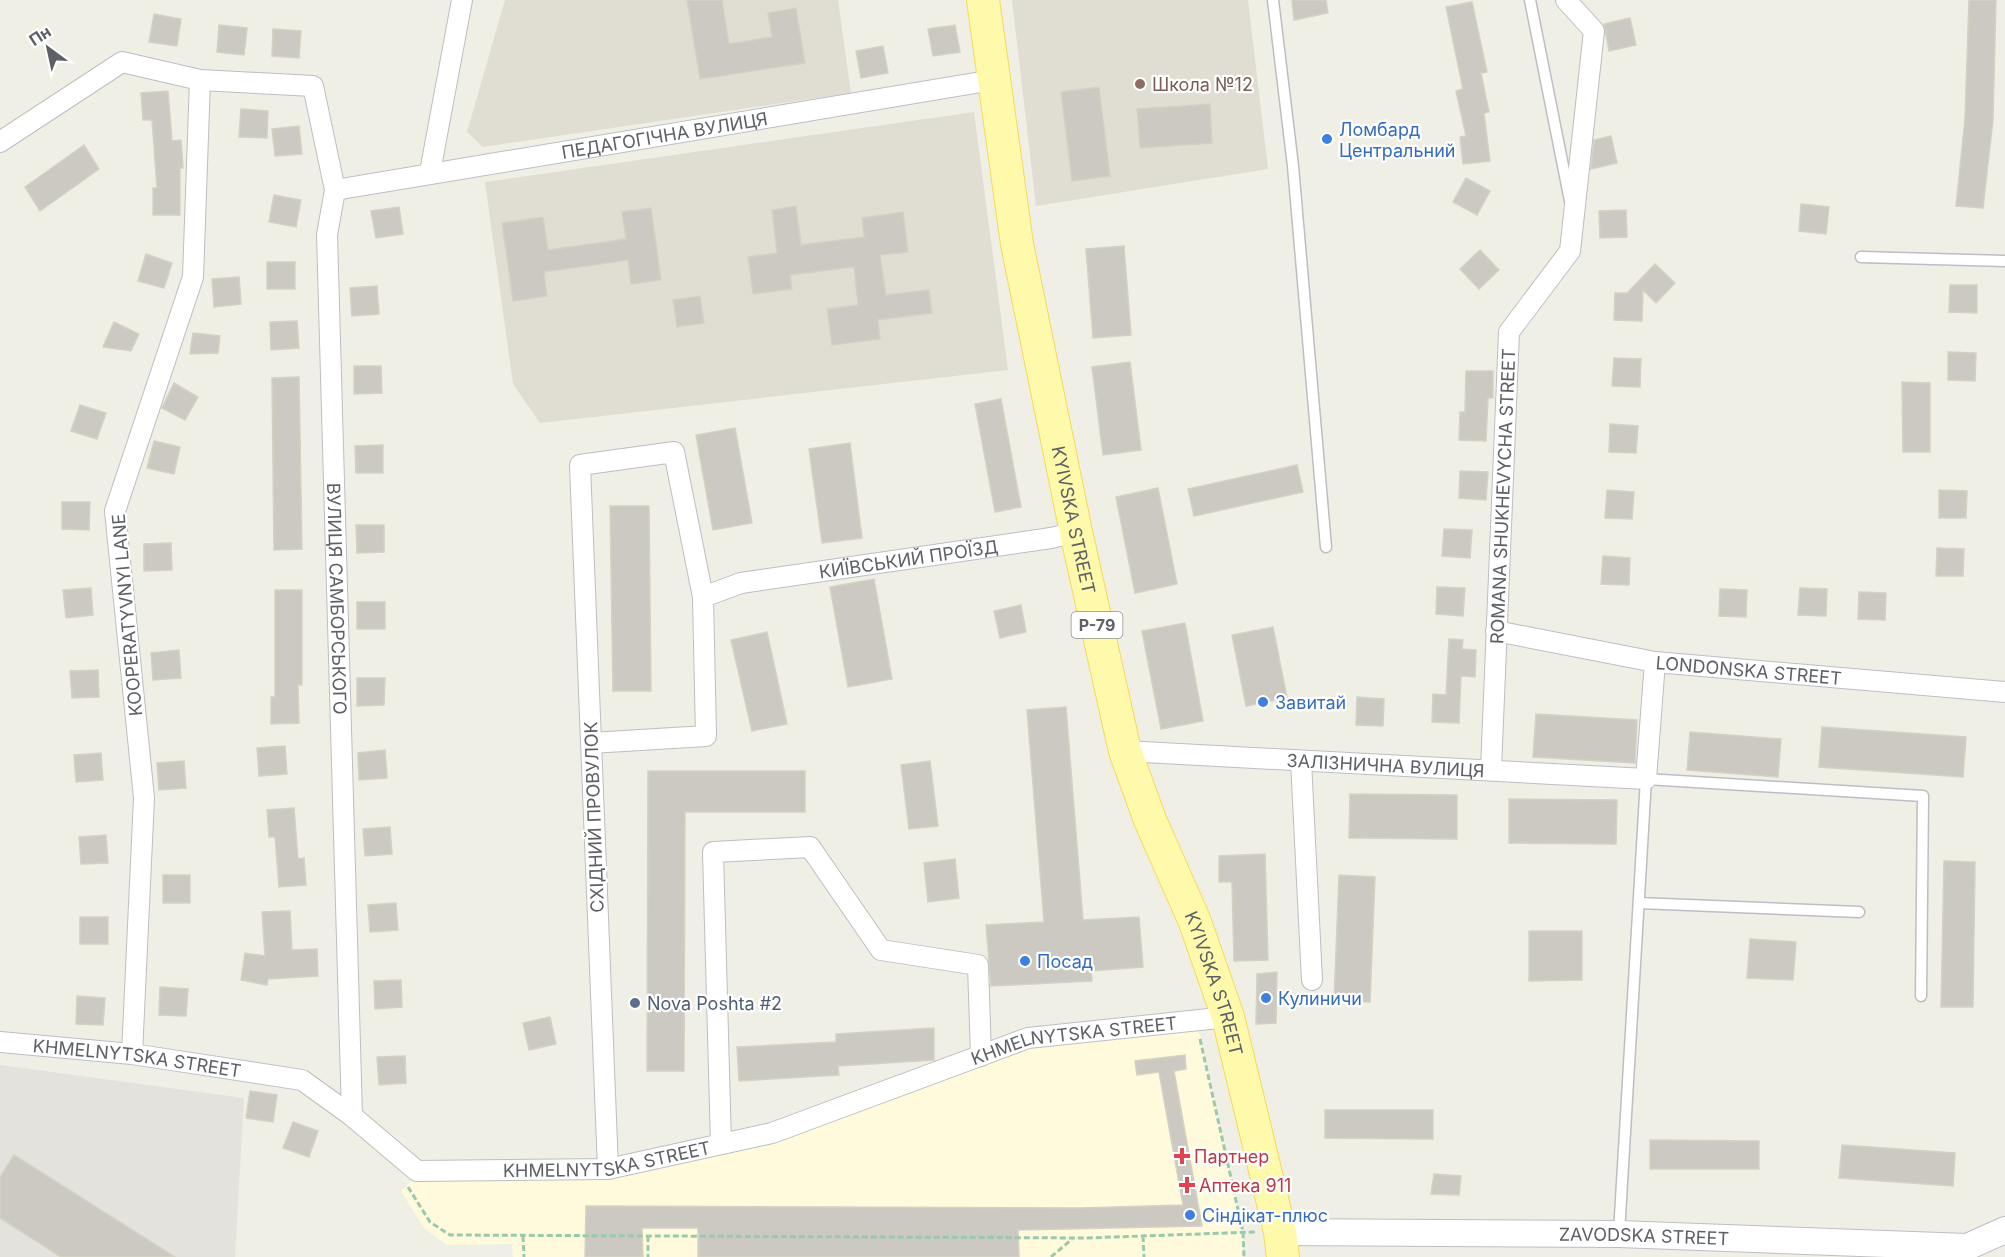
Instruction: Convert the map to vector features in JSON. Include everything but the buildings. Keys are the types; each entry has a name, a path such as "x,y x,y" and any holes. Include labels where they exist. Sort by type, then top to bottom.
{"main road":[{"name":"KYIVSKA STREET","path":"983,0 1017,244 1076,532 1125,751 1150,820 1195,922 1228,1017 1282,1244"}],"street":[{"path":"430,172 462,0"},
{"name":"ROMANA SHUKHEVYCHA STREET","path":"1491,770 1509,332 1570,251 1594,31 1566,0"},
{"path":"0,142 122,63 200,80"},
{"name":"ВУЛИЦЯ САМБОРСЬКОГО","path":"200,80 313,86 335,190 327,235 352,1116"},
{"name":"KOOPERATYVNYI LANE","path":"132,1054 144,798 115,511 193,277 200,80"},
{"name":"ПЕДАГОГІЧНА ВУЛИЦЯ","path":"335,190 430,172 993,80"},
{"name":"СХІДНИЙ ПРОВУЛОК","path":"608,1169 580,465 674,452 703,597"},
{"name":"КИЇВСЬКИЙ ПРОЇЗД","path":"703,597 741,583 1051,538 1076,532"},
{"path":"591,743 706,736 703,597"},
{"name":"LONDONSKA STREET","path":"1496,631 1655,662 2005,692"},
{"path":"1646,778 1655,662"},
{"name":"ЗАЛІЗНИЧНА ВУЛИЦЯ","path":"1125,751 1646,778"},
{"path":"1301,761 1312,980"},
{"path":"721,1144 713,852 810,847 881,950 978,965 981,1056"},
{"name":"KHMELNYTSKA STREET","path":"0,1042 132,1054 302,1080 352,1116 417,1171 608,1169 772,1133 1028,1038 1228,1017"},
{"name":"ZAVODSKA STREET","path":"1282,1244 1619,1233 1967,1247 2005,1230"}],"lane":[{"path":"1273,0 1293,166 1326,547"},
{"path":"1530,0 1573,219"},
{"path":"1861,257 2005,261"},
{"path":"1619,1233 1646,778 1923,796 1921,996"},
{"path":"1639,903 1859,912"}],"path":[{"path":"1196,1020 1243,1232 1244,1257"},
{"path":"406,1183 430,1222 450,1235 1073,1237 1243,1232"},
{"path":"523,1236 524,1257"},
{"path":"648,1236 648,1257"},
{"path":"1143,1236 1144,1257"},
{"path":"1051,1257 1073,1237"}],"shaded area":[{"path":"505,0 838,0 851,93 483,147 467,132"},
{"name":"Школа №12","path":"1012,0 1248,0 1268,169 1036,206"},
{"path":"974,112 1008,370 540,423 513,384 485,182"},
{"path":"1198,1028 1243,1232 1243,1257 513,1257 512,1244 447,1245 424,1228 401,1191 415,1177 608,1174 1028,1046"},
{"path":"0,1065 244,1098 235,1257 0,1257"}],"place":[{"name":"Школа №12","path":"1140,84"},
{"name":"Ломбард Центральний","path":"1327,139"},
{"name":"Завитай","path":"1263,702"},
{"name":"Посад","path":"1025,961"},
{"name":"Кулиничи","path":"1266,998"},
{"name":"Nova Poshta #2","path":"635,1003"},
{"name":"Партнер","path":"1182,1156"},
{"name":"Аптека 911","path":"1187,1185"},
{"name":"Сіндікат-плюс","path":"1190,1215"}]}
